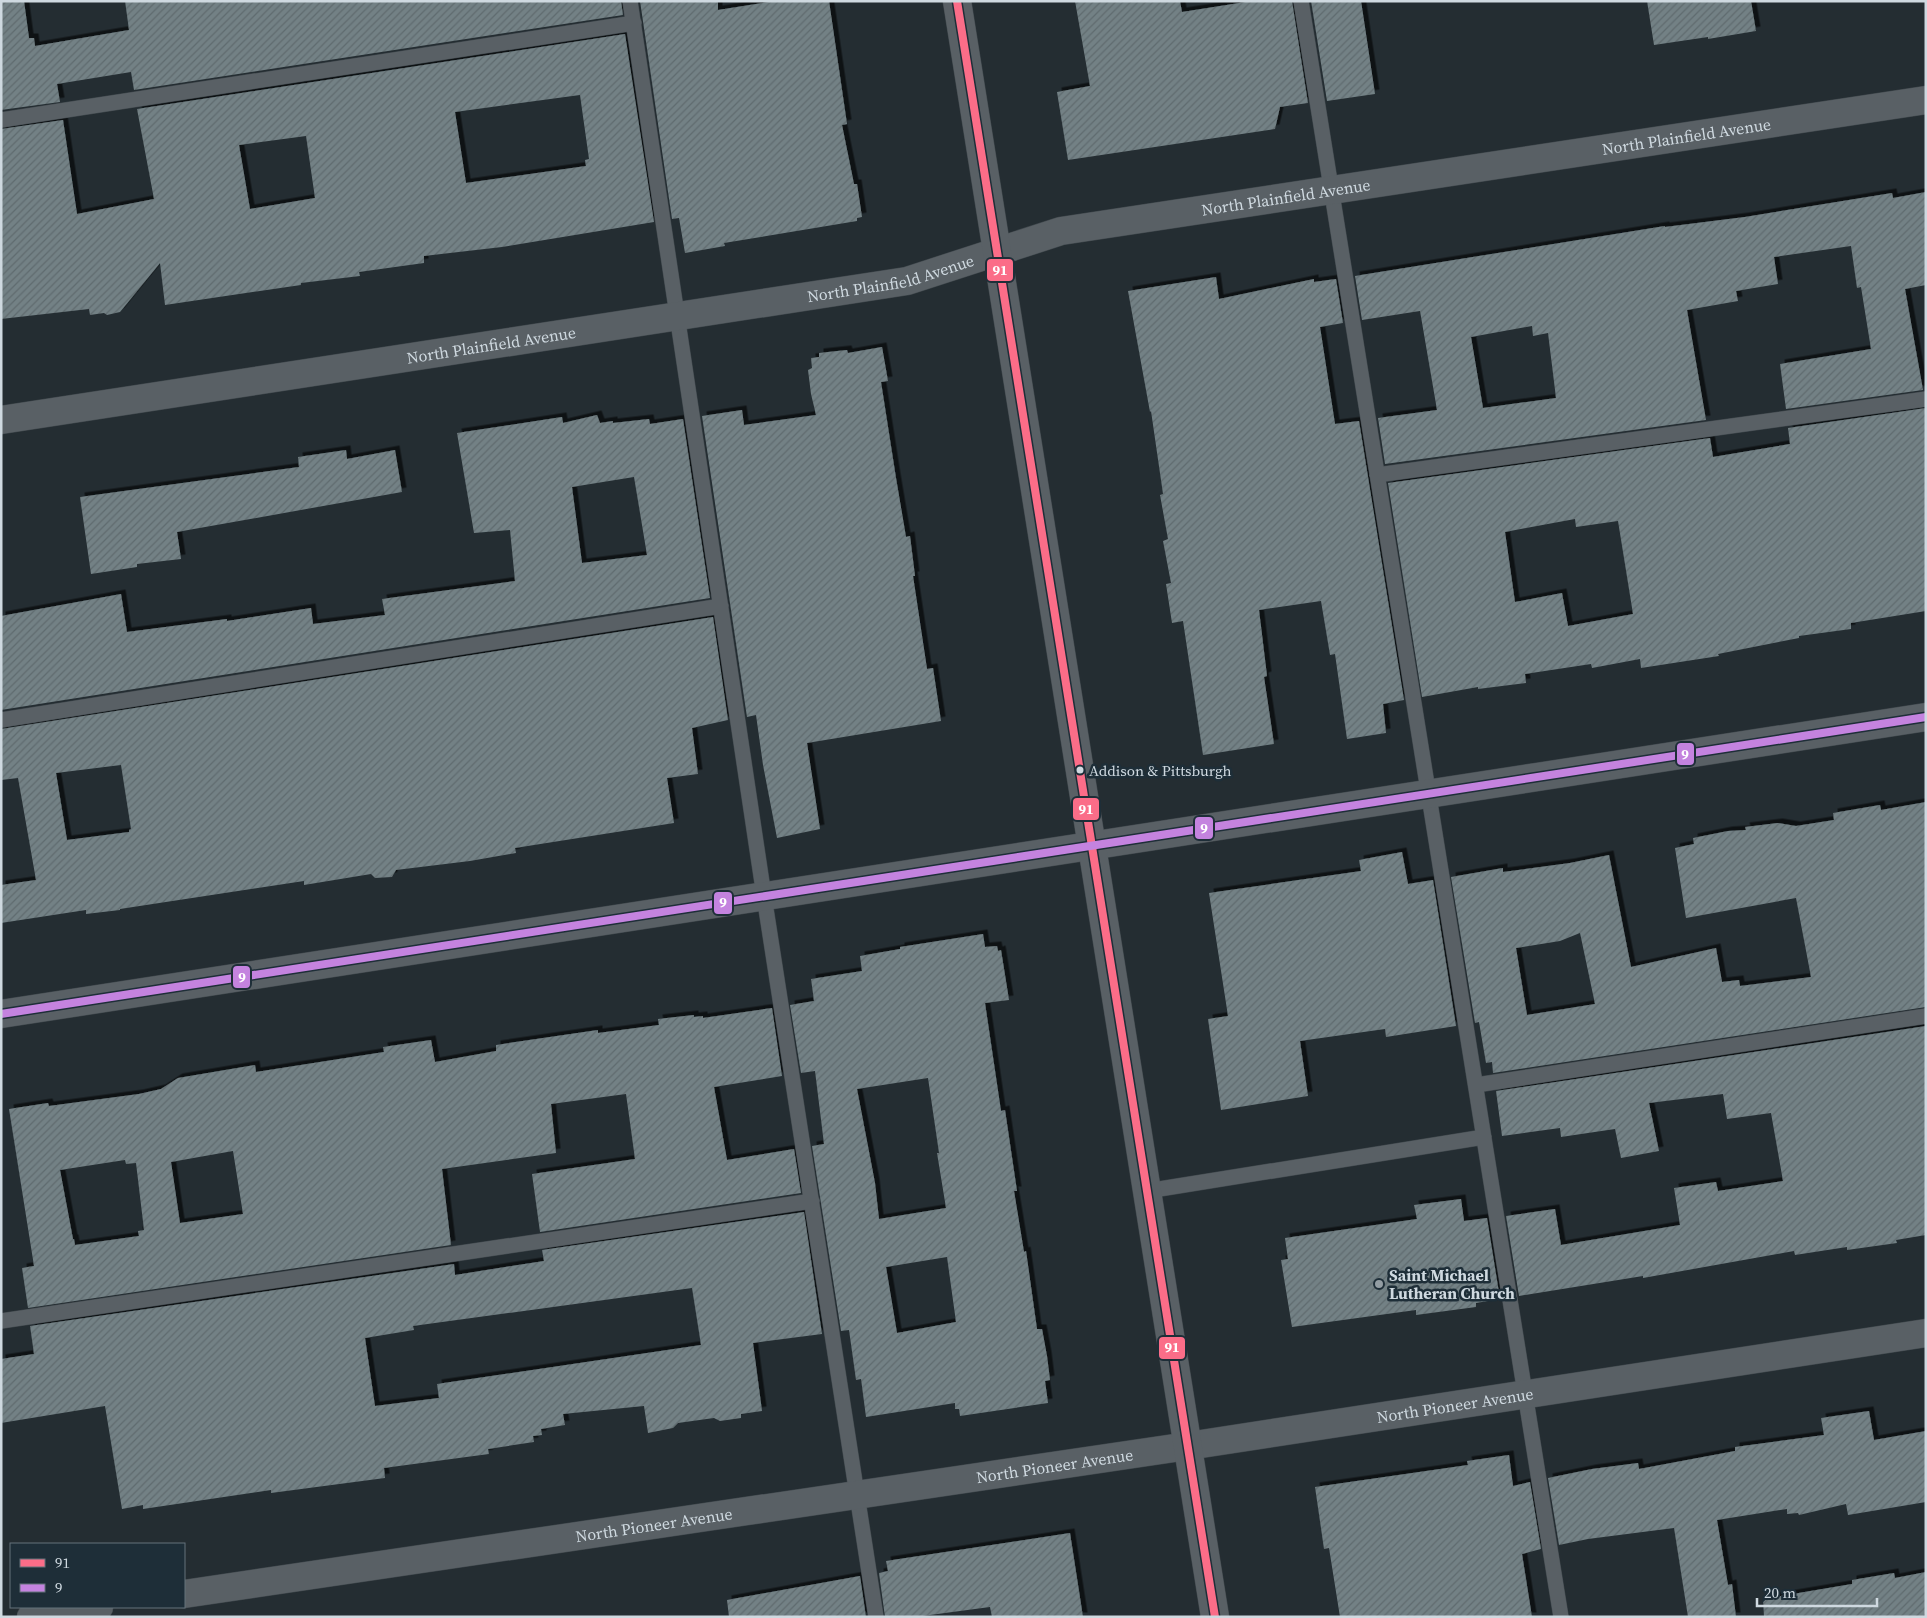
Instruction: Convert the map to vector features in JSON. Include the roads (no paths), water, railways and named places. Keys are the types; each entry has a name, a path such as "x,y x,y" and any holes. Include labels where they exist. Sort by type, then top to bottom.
{"street":[{"path":"956,1 1215,1617"},
{"name":"North Plainfield Avenue","path":"1,420 907,281 1061,231 1926,100"},
{"path":"1,1014 1926,717"},
{"name":"North Pioneer Avenue","path":"185,1594 1188,1446 1926,1333"},
{"path":"31,1617 92,1608"}],"lane":[{"path":"630,1 764,896 876,1617"},
{"path":"1301,1 1561,1617"},
{"path":"1,120 634,23"},
{"path":"1377,475 1926,399"},
{"path":"1,720 721,606"},
{"path":"1476,1085 1926,1016"},
{"path":"1147,1191 1484,1137"},
{"path":"1,1321 812,1201"}],"place":[{"name":"Addison & Pittsburgh","path":"1080,770"},
{"name":"Saint Michael Lutheran Church","path":"1379,1284"}]}
